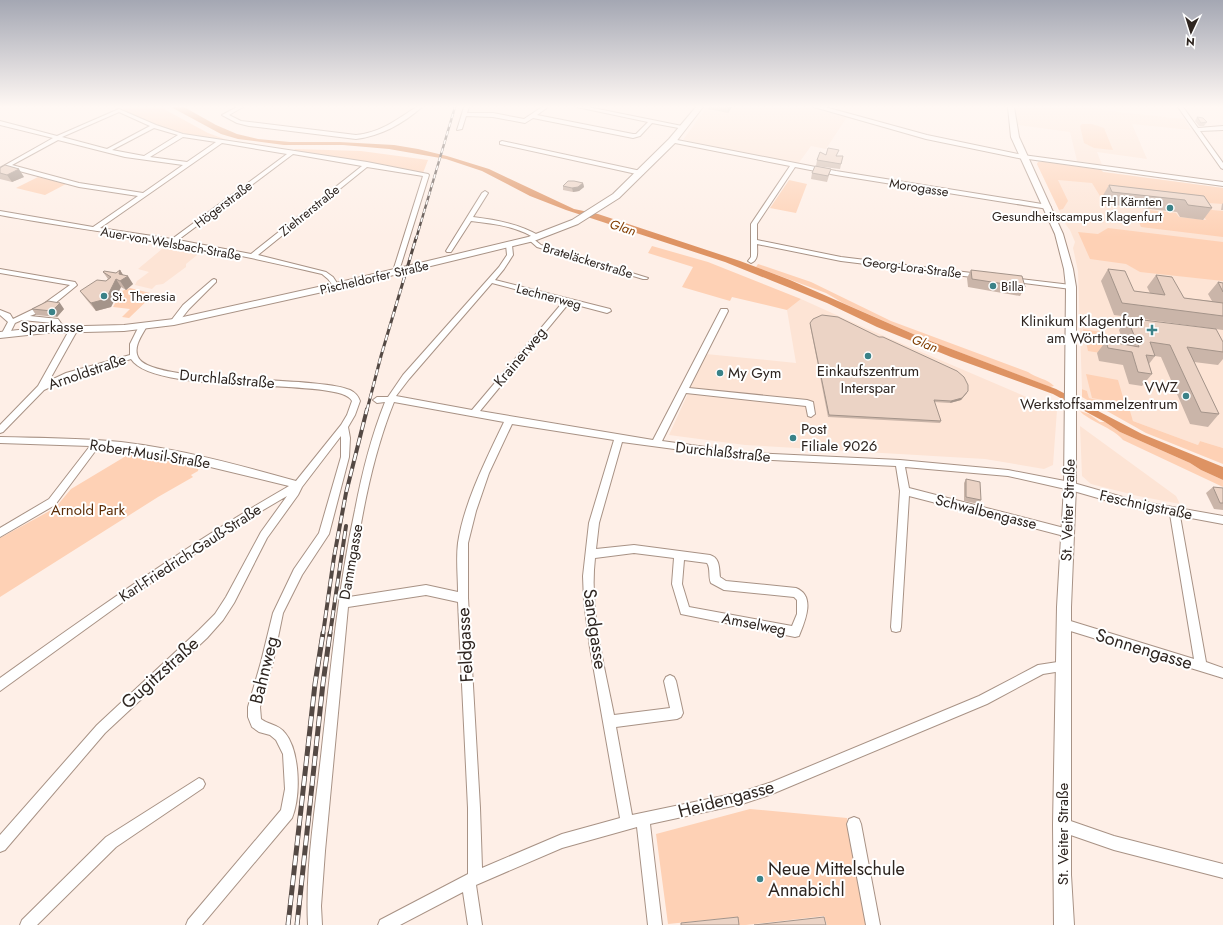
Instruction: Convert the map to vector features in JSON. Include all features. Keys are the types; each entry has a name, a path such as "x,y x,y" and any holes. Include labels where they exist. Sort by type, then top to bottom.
{"main road":[{"name":"Pischeldorfer Straße","path":"2,335 61,329 124,328 174,322 509,246 535,238 578,220 597,209 619,193 663,150"},
{"name":"St. Veiter Straße","path":"1021,150 1048,207 1064,246 1070,270 1070,486 1064,624 1062,825 1064,925"}],"street":[{"path":"0,170 35,150"},
{"path":"109,150 145,158 188,164"},
{"path":"145,158 158,150"},
{"path":"95,229 208,150"},
{"path":"273,150 424,174 426,176 396,271"},
{"path":"535,150 641,173"},
{"name":"Morogasse","path":"716,150 793,166 1048,207"},
{"path":"993,150 1023,156 1223,184"},
{"path":"1211,150 1223,167"},
{"name":"Högerstraße","path":"173,241 291,153"},
{"name":"Ziehrerstraße","path":"252,257 367,164"},
{"path":"7,166 79,185 143,195"},
{"path":"751,260 754,257 754,224 793,166"},
{"path":"449,251 485,193"},
{"name":"Auer-von-Welsbach-Straße","path":"0,212 173,241 252,257 324,273 331,278 336,286"},
{"name":"Brateläckerstraße","path":"469,218 520,228 535,238 539,246 645,278"},
{"name":"Georg-Lora-Straße","path":"754,241 841,259 990,277"},
{"name":"Dammgasse","path":"315,925 314,906 318,851 343,603 351,551 366,478 380,426 391,399 406,377 491,281 509,258 509,246"},
{"path":"0,271 73,283 74,285 45,307 12,322 2,335"},
{"path":"1004,279 1071,288"},
{"path":"174,322 186,307 214,281"},
{"name":"Lechnerweg","path":"491,281 607,311"},
{"name":"Krainerweg","path":"474,414 567,300"},
{"path":"656,444 724,311"},
{"path":"0,312 8,316 12,322"},
{"path":"22,318 55,321 61,329"},
{"path":"134,356 132,348 143,326"},
{"name":"Arnoldstraße","path":"0,430 41,388 74,329"},
{"name":"Durchlaßstraße","path":"134,356 137,362 144,367 162,373 207,379 319,387 347,392 354,396 356,401"},
{"name":"Arnoldstraße","path":"41,388 68,375 134,356"},
{"path":"683,390 807,403 810,404 811,414"},
{"name":"Durchlaßstraße","path":"377,400 391,399 656,444 753,456 900,463 1008,473 1070,486"},
{"name":"Karl-Friedrich-Gauß-Straße","path":"0,685 126,594 238,520 298,485 344,428 356,401"},
{"name":"Feldgasse","path":"476,925 472,880 474,808 463,598 463,542 471,511 484,473 509,420"},
{"name":"Bahnweg","path":"193,925 287,813 291,789 288,754 284,742 280,736 273,730 263,728 256,724 254,707 267,662 278,613 298,572 324,534 345,458 346,438 344,428"},
{"name":"Sandgasse","path":"619,438 594,523 588,576 590,601 627,822"},
{"name":"Robert-Musil-Straße","path":"0,440 97,443 139,449 208,462 298,485"},
{"path":"0,532 52,502 97,443"},
{"path":"896,627 904,491 900,463"},
{"name":"Gugitzstraße","path":"0,845 101,729 203,634 219,617 230,600 264,535 295,492 298,485"},
{"name":"Feschnigstraße","path":"1070,486 1133,504 1223,520"},
{"name":"Schwalbengasse","path":"904,491 1068,533"},
{"path":"1174,512 1201,666"},
{"name":"Amselweg","path":"590,554 634,549 710,559 714,562 715,566 715,580 724,586 796,593 802,598 802,614 795,632 685,611 677,584 679,555"},
{"path":"343,603 426,590 463,598"},
{"name":"Sonnengasse","path":"1064,624 1223,673"},
{"name":"Heidengasse","path":"385,925 472,880 562,841 627,822 742,798 772,788 996,694 1042,669 1064,666"},
{"path":"610,722 677,713 670,681"},
{"path":"27,925 111,842 199,784"},
{"path":"643,819 655,925"},
{"path":"854,824 873,925"},
{"path":"1062,825 1114,843 1223,871"}],"shaded area":[{"path":"732,150 808,150 798,164"},
{"path":"1074,150 1143,150 1147,159 1097,152 1102,165 1077,161"},
{"name":"Klinikum Klagenfurt am Wörthersee","path":"1038,162 1101,169 1103,172 1223,188 1223,448 1200,441 1198,445 1133,421 1129,411 1105,407 1104,402 1089,398 1087,391 1082,389 1078,271 1073,248 1075,242 1037,164"},
{"path":"168,244 202,251 186,264 186,267 163,284 156,285 152,289 135,285 137,281 149,272 138,269"},
{"path":"801,299 1057,410 1053,465 1044,469 985,459 745,445 669,435 706,354 796,363 787,310"},
{"path":"1080,426 1176,496 1180,504 1138,496 1091,484 1082,476"}],"green space":[{"path":"293,151 361,151 428,160 423,173 368,162"},
{"path":"1038,162 1101,170 1103,172 1223,188 1223,204 1208,203 1212,210 1223,211 1223,237 1141,227 1135,213 1151,214 1149,210 1176,213 1179,217 1206,220 1197,207 1100,196 1092,183 1058,180 1068,201 1063,209 1059,210 1037,164"},
{"path":"38,177 66,184 45,195 16,188"},
{"path":"789,180 807,184 796,213 770,208"},
{"path":"1108,228 1223,242 1223,281 1140,272 1126,264 1090,259 1078,232 1098,234"},
{"path":"652,246 708,262 801,299 787,310 732,297 730,301 682,287 693,267 648,253"},
{"path":"758,264 811,282 891,321 1028,372 1054,386 1050,387 920,337 843,303 826,293 756,267"},
{"path":"130,288 154,294 129,318 122,317 130,309 113,307 122,291"},
{"path":"1083,329 1101,332 1107,354 1088,351"},
{"path":"1086,374 1118,380 1125,404 1092,398"},
{"path":"1082,389 1087,391 1089,398 1105,402 1105,407 1130,411 1133,421 1198,445 1200,441 1223,448 1223,464 1146,433 1082,397"},
{"path":"1080,411 1089,414 1100,422 1105,422 1120,432 1190,463 1223,480 1223,487 1123,440 1114,432 1089,418"},
{"name":"Arnold Park","path":"131,453 199,466 198,471 191,475 193,477 158,497 0,597 0,538 55,508 71,489"},
{"name":"Neue Mittelschule Annabichl","path":"750,809 847,818 866,925 827,925 824,916 746,925 739,925 737,917 668,924 656,834"}],"water":[{"name":"Glan","path":"396,150 423,150 489,169 574,209 598,214 740,261 790,280 920,337 1056,389 1142,434 1223,467 1223,480 1190,463 1120,432 1105,422 1053,394 951,357 877,327 827,303 725,262 566,210 530,196 482,171 446,159"}],"building":[{"path":"827,150 839,150 836,156 843,156 841,164 817,160 820,152 826,155"},
{"path":"5,165 19,169 7,175 0,173 0,168"},
{"path":"815,166 831,169 828,176 812,173"},
{"path":"568,181 583,183 578,187 572,188 563,186"},
{"path":"1109,185 1204,196 1212,208 1188,205 1185,200 1112,192"},
{"path":"1108,269 1125,271 1134,291 1165,295 1156,275 1172,277 1184,298 1223,303 1223,316 1122,303"},
{"path":"120,270 119,274 128,276 120,281 116,279 106,299 91,303 80,291 97,280 106,281 111,277 103,272 104,271 116,273"},
{"path":"971,270 1022,276 1025,287 972,279"},
{"path":"1218,282 1223,283 1223,292"},
{"path":"48,301 60,303 52,311 32,309"},
{"name":"Einkaufszentrum Interspar","path":"822,315 838,317 879,337 883,337 957,371 964,377 968,385 968,391 962,398 951,401 934,400 941,421 829,415 810,323 813,319"},
{"path":"1127,318 1216,329 1223,342 1223,352 1187,347 1219,414 1201,412 1170,345 1150,342 1155,356 1146,355 1152,374 1138,372 1132,352 1108,348 1106,341 1139,347"},
{"path":"966,479 980,482 981,500 966,497"},
{"path":"1213,487 1223,488 1223,503 1220,503"},
{"path":"738,917 739,925 681,925 681,923"},
{"path":"824,917 826,925 754,925"}],"railway":[{"path":"416,239 442,150"},
{"path":"367,410 381,356 416,238"},
{"path":"323,634 334,557 346,493 367,409"},
{"path":"330,634 346,526"},
{"path":"288,925 315,684 323,633"},
{"path":"297,925 323,683 330,633"}],"place":[{"name":"FH Kärnten Gesundheitscampus Klagenfurt","path":"1170,208"},
{"name":"Billa","path":"993,286"},
{"name":"St. Theresia","path":"104,296"},
{"name":"Sparkasse","path":"52,312"},
{"name":"Klinikum Klagenfurt am Wörthersee","path":"1152,330"},
{"name":"Einkaufszentrum Interspar","path":"868,356"},
{"name":"My Gym","path":"720,373"},
{"name":"VWZ Werkstoffsammelzentrum","path":"1186,396"},
{"name":"Post Filiale 9026","path":"793,438"},
{"name":"Neue Mittelschule Annabichl","path":"760,879"}]}
